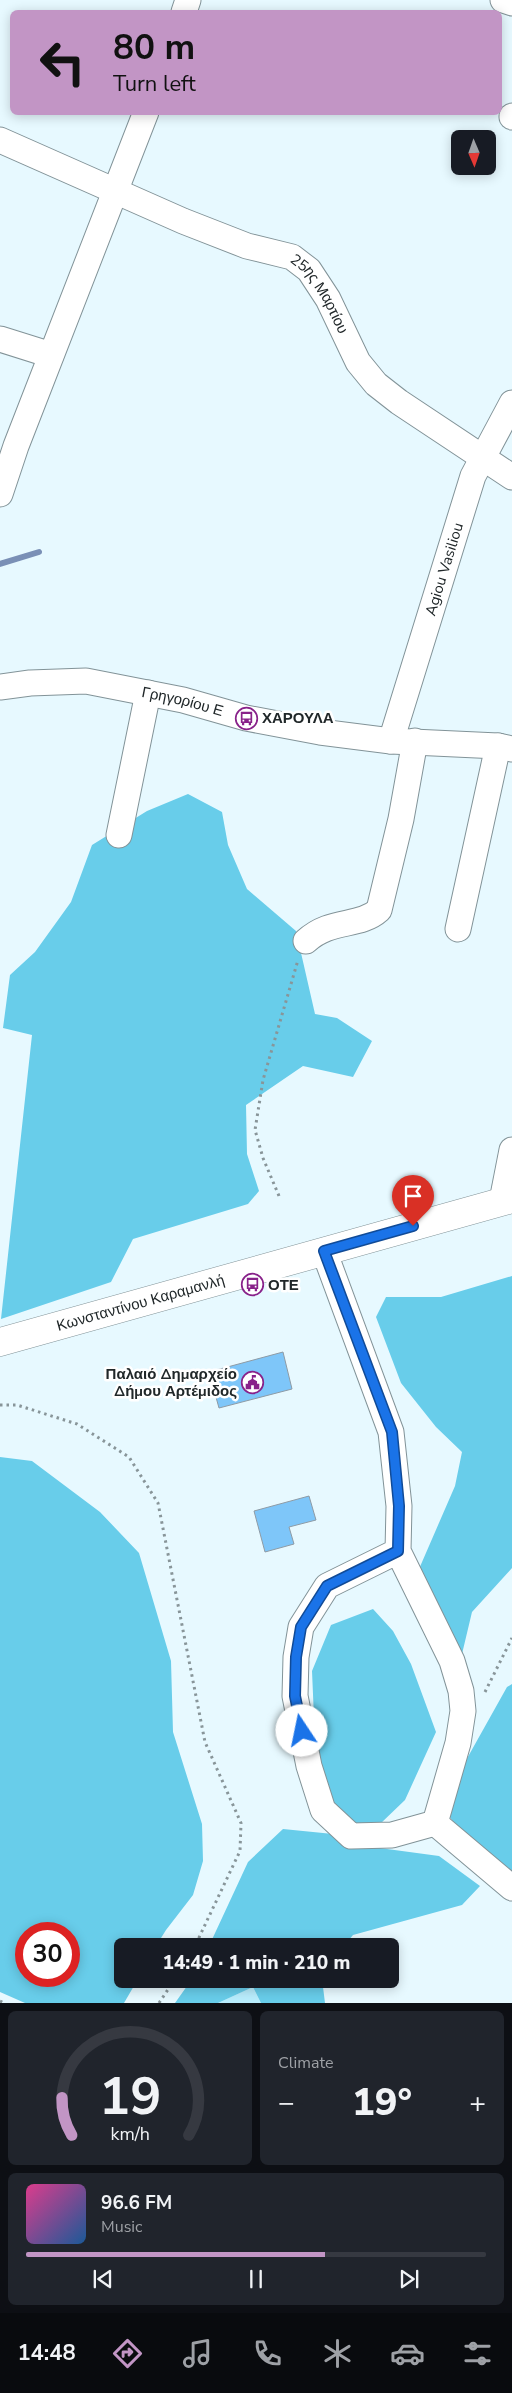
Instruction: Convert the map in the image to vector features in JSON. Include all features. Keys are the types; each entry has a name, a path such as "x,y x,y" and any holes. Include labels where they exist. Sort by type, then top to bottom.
{"main road":[{"name":"Κωνσταντίνου Καραμανλή","path":"0,1342 507,1200"}],"street":[{"path":"503,0 512,3"},
{"path":"0,494 8,444 51,355 117,191 145,115"},
{"name":"25ης Μαρτίου","path":"0,140 183,221 247,246 292,257 309,270 328,299 358,362 376,384 399,402 512,477"},
{"path":"0,339 51,355"},
{"name":"Agiou Vasiliou","path":"306,941 316,932 340,923 370,918 378,910 401,818 403,741 473,476 512,403"},
{"name":"Γρηγορίου Ε","path":"0,688 30,683 86,681 148,693 246,718 320,732 403,741 505,747"},
{"path":"119,835 148,693"},
{"path":"458,929 505,747"},
{"path":"507,1200 512,1150"},
{"path":"324,1251 392,1432 399,1506 398,1551 452,1661 462,1691 463,1711 458,1744 435,1823"},
{"path":"398,1551 327,1586 301,1627 296,1657 295,1696 309,1766 323,1810 351,1836 392,1836 435,1823"},
{"path":"435,1823 512,1888"}],"path":[{"path":"279,1196 263,1158 255,1130 263,1080 295,968 306,941"},
{"path":"0,1405 17,1405 77,1424 129,1456 158,1503 205,1742 242,1823 240,1851 198,1938"},
{"path":"463,1711 478,1705 512,1638"},
{"path":"159,2003 169,1988"},
{"path":"0,2001 4,2003"}],"shaded area":[{"path":"188,794 222,812 228,845 247,889 296,931 315,1014 337,1018 372,1041 353,1077 303,1066 246,1105 247,1154 259,1191 248,1204 133,1239 111,1282 1,1319 32,1035 3,1028 10,975 35,952 71,902 92,845 147,811"},
{"path":"512,1276 512,1568 472,1612 462,1654 419,1569 455,1486 462,1452 436,1427 401,1383 376,1317 386,1297 441,1297"},
{"path":"0,1457 32,1461 100,1512 139,1553 171,1661 173,1732 202,1824 203,1861 193,1895 161,1938 114,1938 114,1988 133,1988 124,2003 25,2003 0,1992"},
{"path":"373,1609 393,1631 411,1664 436,1732 405,1800 380,1824 341,1828 328,1800 315,1741 312,1671 331,1625"},
{"path":"512,1684 512,1874 463,1835 441,1805 507,1687"},
{"path":"283,1829 333,1834 350,1844 439,1856 480,1886 462,1905 353,1935 351,1938 213,1938 248,1862"},
{"path":"186,1988 251,1988 218,2003 175,2003"},
{"path":"254,1988 261,2003 218,2003"},
{"path":"254,1988 323,1988 325,2003 261,2003"}],"building":[{"path":"283,1352 292,1389 219,1408 209,1372"},
{"path":"309,1496 316,1520 289,1527 294,1544 265,1552 254,1511"}],"waterway":[{"path":"0,564 39,552"}],"place":[{"name":"ΧΑΡΟΥΛΑ","path":"246,718"},
{"name":"ΟΤΕ","path":"252,1285"},
{"name":"Παλαιό Δημαρχείο Δήμου Αρτέμιδος","path":"253,1383"}],"route":[{"path":"302,1731 295,1696 296,1657 301,1627 327,1586 398,1551 399,1506 392,1432 324,1251 413,1226"}]}
